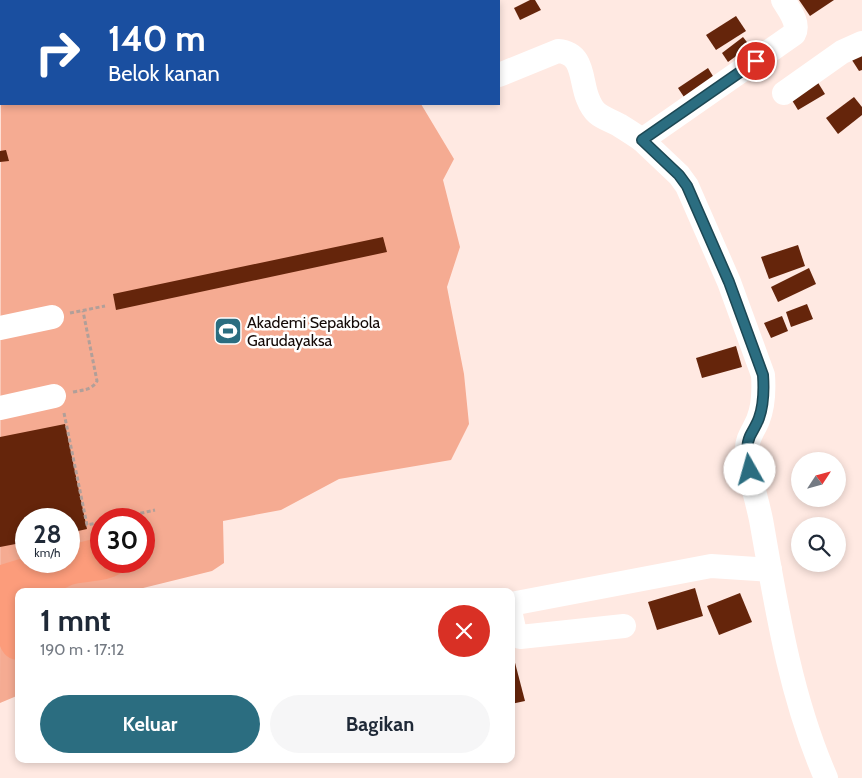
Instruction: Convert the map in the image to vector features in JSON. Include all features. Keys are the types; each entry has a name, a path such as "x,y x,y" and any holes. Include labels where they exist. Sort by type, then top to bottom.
{"street":[{"path":"642,140 794,34 796,24 784,0"},
{"path":"784,93 842,52 862,42"},
{"path":"500,75 558,51 567,52 576,59 588,99 599,116 618,124 642,140 679,175 687,186 729,282 763,375 764,391 760,412 747,448 778,618 804,721 812,747 826,778"},
{"path":"0,328 52,317"},
{"path":"0,408 57,396"},
{"path":"515,603 711,566 770,570"},
{"path":"515,633 520,637 624,626"}],"path":[{"path":"52,317 105,306"},
{"path":"83,310 97,381 90,388 57,396 87,525 90,524"}],"shaded area":[{"name":"Akademi Sepakbola Garudayaksa","path":"1,105 422,105 454,159 443,180 460,247 447,287 464,374 469,424 451,460 339,479 281,510 223,521 224,563 212,571 143,588 15,588 15,697 0,703"},
{"path":"90,540 90,573 121,573 107,579 73,585 66,588 15,588 15,659 7,656 0,646 0,565 15,560 15,573 80,573 80,542"}],"building":[{"path":"530,0 535,0 541,10 520,20 514,8"},
{"path":"799,0 834,0 810,16"},
{"path":"736,16 746,31 716,50 706,35"},
{"path":"743,37 750,46 728,62 722,53"},
{"path":"862,50 862,70 859,71 850,57"},
{"path":"708,68 716,81 686,100 678,88"},
{"path":"817,81 825,94 798,110 790,97"},
{"path":"854,97 862,107 862,115 838,134 826,118"},
{"path":"6,150 9,161 0,162 0,151"},
{"path":"383,237 387,252 116,310 113,294"},
{"path":"798,245 805,266 769,279 761,257"},
{"path":"809,268 816,284 778,302 771,287"},
{"path":"807,304 813,319 791,327 786,312"},
{"path":"782,316 788,331 771,338 764,323"},
{"path":"736,346 742,367 702,378 696,358"},
{"path":"65,424 87,529 80,531 80,508 15,508 15,544 0,547 0,437"},
{"path":"695,588 703,616 657,630 648,602"},
{"path":"740,593 752,622 719,635 707,606"},
{"path":"515,663 525,701 515,703"}],"place":[{"name":"Akademi Sepakbola Garudayaksa","path":"228,331"}],"route":[{"path":"750,470 747,448 762,406 764,391 763,375 729,282 687,186 679,175 642,140 756,61"}]}
